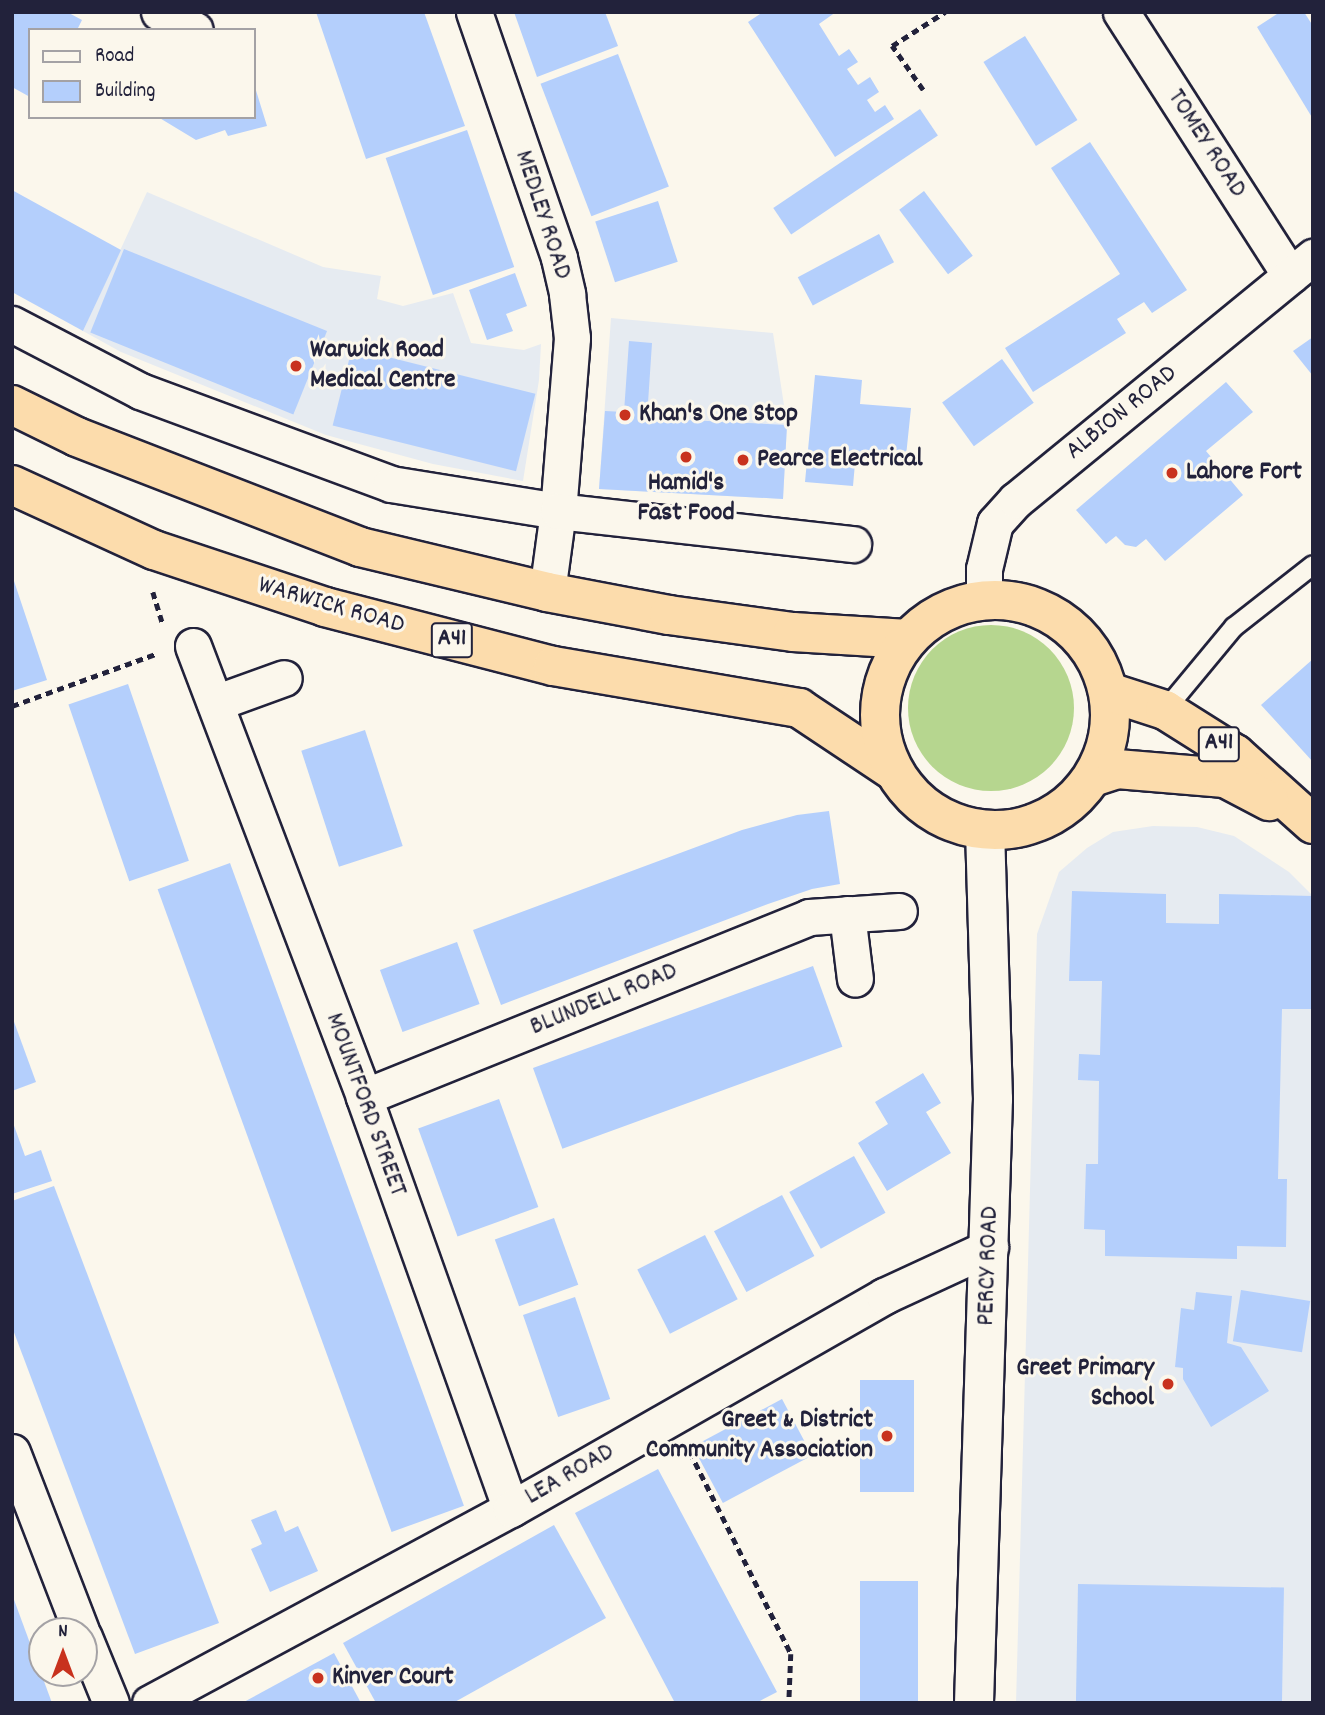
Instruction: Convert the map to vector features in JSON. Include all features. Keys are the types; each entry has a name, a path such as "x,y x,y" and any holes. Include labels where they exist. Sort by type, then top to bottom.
{"highway":[{"path":"12,405 77,437 360,547 548,592 669,615 793,632 908,639"},
{"name":"WARWICK ROAD","path":"12,485 154,550 325,607 553,666 799,708 894,771"},
{"path":"984,599 1027,604 1069,625 1096,657 1109,692 1111,724 1106,749 1093,777 1071,803 1054,815 1010,830 985,830 954,823 917,800 894,771 881,735 880,705 888,672 908,639 931,618 958,605 984,599"},
{"name":"A41","path":"1109,692 1166,710 1235,754 1313,824"},
{"name":"A41","path":"1093,777 1117,769 1226,778 1313,824"}],"street":[{"path":"159,12 191,28"},
{"name":"MEDLEY ROAD","path":"474,12 559,258 567,294 572,338 558,511 548,592"},
{"name":"TOMEY ROAD","path":"1121,12 1301,266"},
{"name":"ALBION ROAD","path":"984,599 984,569 995,523 1016,500 1301,266"},
{"path":"12,324 140,391 391,484 558,511 853,544"},
{"name":"MOUNTFORD STREET","path":"180,641 215,703 363,1097 511,1509"},
{"path":"215,703 284,678"},
{"name":"PERCY ROAD","path":"974,1703 993,1099 985,830"},
{"name":"BLUNDELL ROAD","path":"363,1097 809,917 899,911"},
{"path":"847,914 855,979"},
{"name":"LEA ROAD","path":"150,1703 511,1509 884,1296 990,1247"},
{"path":"12,1452 76,1617"},
{"path":"98,1671 111,1703"}],"lane":[{"path":"1166,710 1234,628 1313,565"}],"path":[{"path":"923,90 892,46 945,12"},
{"path":"151,586 180,641"},
{"path":"12,706 158,653"},
{"path":"673,1417 791,1654 789,1703"}],"shaded area":[{"path":"147,192 323,267 381,276 377,299 403,306 453,293 471,343 524,350 541,344 539,380 523,481 433,464 326,435 121,352 83,331"},
{"path":"611,318 773,333 787,425 783,499 599,489"},
{"name":"Greet Primary School","path":"1153,826 1197,827 1234,836 1289,872 1313,896 1313,1703 1016,1703 1037,934 1059,872 1087,848 1113,832"}],"green space":[{"path":"991,625 1023,632 1037,639 1049,650 1060,662 1067,676 1074,708 1067,740 1060,754 1049,766 1037,777 1023,784 991,791 959,784 945,777 933,766 922,754 915,740 908,708 915,676 922,662 933,650 945,639 959,632"}],"building":[{"path":"12,12 67,12 82,20 78,28 28,28 28,96 12,87"},
{"path":"316,12 424,12 465,126 366,159"},
{"path":"514,12 605,12 618,46 537,77"},
{"path":"763,12 836,12 819,24 839,56 849,49 858,62 847,69 858,85 870,77 879,92 867,100 875,112 885,105 894,119 835,157 748,22"},
{"path":"1280,12 1304,12 1313,26 1313,119 1257,27"},
{"path":"1025,36 1077,120 1036,146 983,62"},
{"path":"618,54 669,187 591,216 541,84"},
{"path":"256,90 267,126 228,136 225,130 196,140 161,119 256,119"},
{"path":"920,109 938,136 791,235 773,208"},
{"path":"467,130 514,267 433,295 386,158"},
{"path":"1090,142 1187,290 1152,313 1144,302 1117,319 1126,333 1033,392 1005,348 1120,274 1051,168"},
{"path":"12,190 121,250 83,331 12,292"},
{"path":"924,191 973,256 948,274 899,210"},
{"path":"658,201 678,262 615,282 595,221"},
{"path":"879,234 894,262 813,305 798,277"},
{"path":"124,249 327,331 293,414 90,332"},
{"path":"515,273 527,306 506,314 513,331 487,340 469,290"},
{"path":"1313,337 1313,376 1293,351"},
{"path":"629,341 652,343 647,418 787,425 783,499 599,489 605,411 624,412"},
{"path":"352,348 535,394 516,471 333,426"},
{"path":"1002,359 1034,403 974,446 942,402"},
{"path":"815,375 862,380 860,404 911,408 906,456 856,452 853,486 805,482"},
{"name":"Lahore Fort","path":"1226,382 1253,412 1206,451 1243,495 1165,561 1146,539 1136,547 1125,545 1116,536 1106,544 1076,510"},
{"path":"12,575 47,680 12,691"},
{"path":"1313,659 1313,762 1261,705"},
{"path":"128,684 189,861 129,881 68,705"},
{"path":"365,730 403,846 339,867 301,751"},
{"path":"829,811 840,884 812,889 768,904 501,1005 473,930 742,830 797,815"},
{"path":"230,863 464,1506 392,1532 158,889"},
{"path":"1072,891 1166,894 1166,923 1219,924 1219,894 1313,896 1313,1009 1282,1009 1278,1179 1287,1179 1286,1247 1237,1246 1237,1259 1105,1256 1105,1230 1084,1229 1086,1164 1098,1164 1099,1081 1078,1080 1079,1054 1100,1055 1102,981 1069,981"},
{"path":"457,942 480,1004 403,1032 380,970"},
{"path":"813,966 842,1047 562,1149 533,1068"},
{"path":"12,1020 36,1082 12,1091"},
{"path":"923,1073 941,1103 926,1112 951,1153 887,1191 858,1143 888,1124 875,1102"},
{"path":"499,1099 538,1207 458,1236 418,1128"},
{"path":"12,1120 25,1156 41,1150 52,1181 12,1194"},
{"path":"854,1156 886,1213 821,1249 789,1192"},
{"path":"54,1186 219,1623 135,1654 12,1327 12,1201"},
{"path":"782,1195 814,1256 746,1292 714,1231"},
{"path":"554,1218 578,1285 519,1306 495,1240"},
{"path":"705,1235 738,1299 670,1334 637,1270"},
{"path":"1241,1290 1310,1301 1302,1352 1233,1341"},
{"path":"1196,1292 1232,1296 1227,1343 1241,1347 1269,1391 1211,1427 1183,1379 1183,1368 1175,1367 1181,1308 1194,1310"},
{"path":"575,1297 610,1399 558,1417 523,1315"},
{"name":"Greet & District Community Association","path":"860,1380 914,1380 914,1492 860,1492"},
{"path":"782,1399 812,1456 723,1503 693,1446"},
{"path":"658,1469 777,1692 756,1703 675,1703 575,1513"},
{"path":"276,1510 285,1532 298,1526 318,1571 270,1592 251,1549 262,1544 251,1520"},
{"path":"554,1525 606,1618 453,1703 376,1703 343,1643"},
{"path":"860,1581 918,1581 918,1703 860,1703"},
{"path":"1078,1584 1284,1588 1282,1703 1076,1703"},
{"path":"13,1597 28,1638 28,1687 46,1687 52,1703 12,1703"},
{"name":"Kinver Court","path":"334,1653 361,1703 242,1703"}],"place":[{"name":"Warwick Road Medical Centre","path":"296,366"},
{"name":"Khan's One Stop","path":"625,415"},
{"name":"Hamid's Fast Food","path":"686,457"},
{"name":"Pearce Electrical","path":"743,460"},
{"name":"Lahore Fort","path":"1172,473"},
{"name":"Greet Primary School","path":"1168,1384"},
{"name":"Greet & District Community Association","path":"887,1436"},
{"name":"Kinver Court","path":"318,1678"}]}
